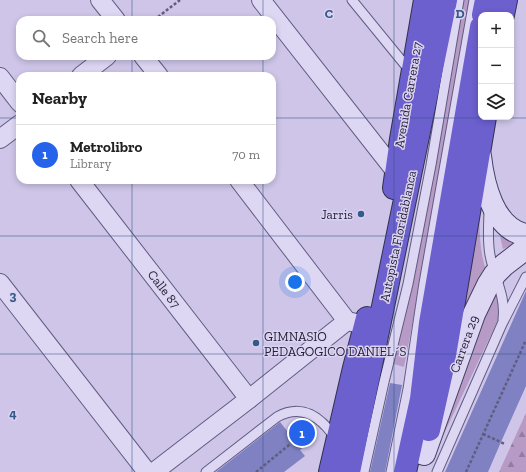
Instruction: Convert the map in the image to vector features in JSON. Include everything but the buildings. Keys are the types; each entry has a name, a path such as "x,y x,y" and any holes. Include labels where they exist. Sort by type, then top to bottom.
{"highway":[{"name":"Avenida Carrera 27","path":"330,472 337,441 356,323 373,295 392,200 425,0"},
{"name":"Autopista Floridablanca","path":"349,472 446,0"},
{"path":"484,12 486,0"},
{"path":"504,12 506,0"},
{"path":"405,472 421,399 430,323 478,44"},
{"path":"422,463 443,367 484,120"}],"street":[{"path":"100,0 113,16"},
{"path":"262,0 274,16"},
{"path":"276,18 396,172"},
{"path":"87,72 102,60"},
{"path":"146,60 156,72"},
{"path":"0,77 16,98"},
{"path":"0,139 16,127"},
{"path":"479,151 482,176 494,209 507,225 526,235"},
{"name":"Calle 87","path":"83,184 249,399"},
{"path":"154,472 249,399 356,323 242,184"},
{"name":"Carrera 29","path":"422,463 474,314 488,285 495,274 504,265 526,248"},
{"path":"0,283 147,472"}],"lane":[{"path":"352,0 412,73"},
{"path":"364,472 408,284 431,165 459,0"},
{"path":"391,472 408,389 424,283 474,0"},
{"path":"487,192 489,247 495,274 503,298 504,309 502,324"},
{"path":"436,472 502,324 526,277"},
{"path":"206,472 277,416 293,410 308,413 319,420 331,432 337,441"}],"path":[{"path":"159,16 180,0"},
{"path":"466,472 526,340"},
{"path":"483,434 505,444"},
{"path":"256,472 300,436"}],"green space":[{"path":"463,0 470,0 426,254 404,367 394,364 417,262"},
{"path":"480,191 480,243 487,273 469,300 461,318 452,348"},
{"path":"499,232 516,243 503,249"},
{"path":"494,283 498,302 498,320 431,461"},
{"path":"526,413 526,472 499,472"}],"place":[{"name":"Jarris","path":"361,214"},
{"name":"GIMNASIO PEDAGOGICO DANIEL´S","path":"256,343"},
{"name":"Metrolibro","path":"302,433"}]}
